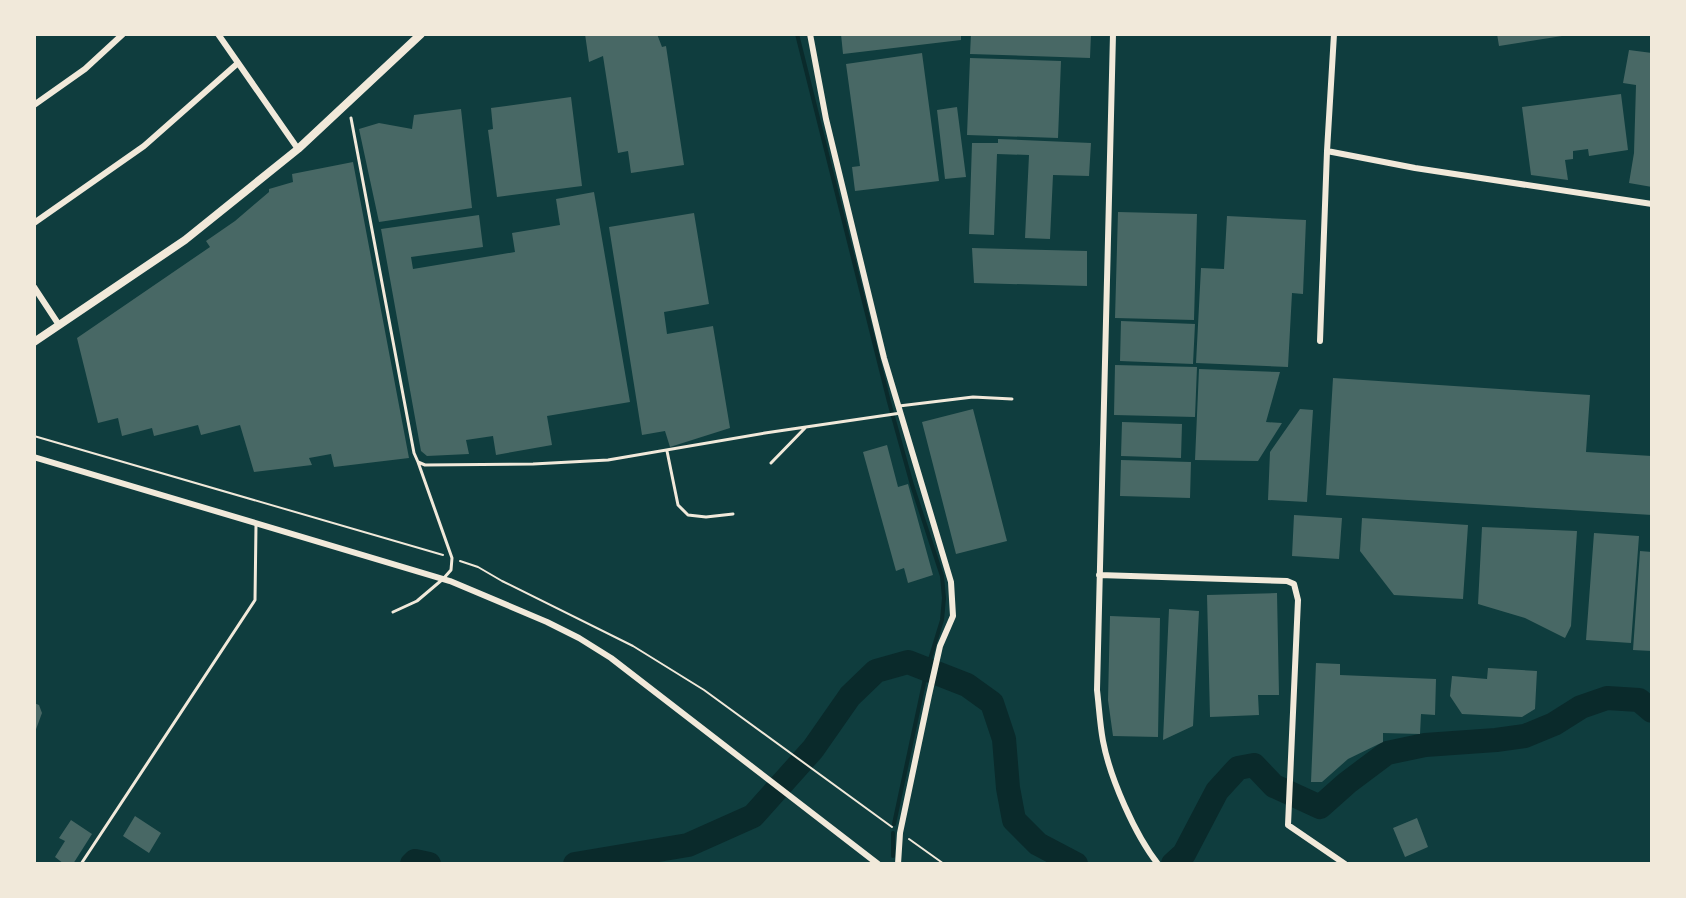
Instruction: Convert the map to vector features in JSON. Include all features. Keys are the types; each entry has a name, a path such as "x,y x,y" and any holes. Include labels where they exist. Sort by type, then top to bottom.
{"main road":[{"path":"34,342 185,240 298,149 422,34"}],"street":[{"path":"34,105 85,69 123,34"},
{"path":"218,34 298,149"},
{"path":"810,34 826,119 884,358 951,582 953,616 940,646 929,695 900,833 898,864"},
{"path":"1113,34 1097,690 1103,743 1117,787 1147,849 1158,864"},
{"path":"1320,340 1334,34"},
{"path":"34,223 144,146 238,63"},
{"path":"1327,151 1415,168 1652,204"},
{"path":"34,287 59,325"},
{"path":"34,457 443,579 547,622 587,643 643,682 878,864"},
{"path":"1100,575 1287,581 1294,584 1298,600 1288,825 1345,864"}],"lane":[{"path":"351,118 414,453 453,558 451,570 443,579 417,601 393,612"},
{"path":"418,462 425,465 533,464 608,460 884,416 973,397 1012,399"},
{"path":"771,462 807,427"},
{"path":"667,451 678,505 688,514 705,517 733,514"},
{"path":"81,864 255,600 256,523"}],"path":[{"path":"796,758 944,864"}],"building":[{"path":"585,34 657,34 662,47 666,46 684,165 631,173 628,151 618,153 603,56 589,62"},
{"path":"841,34 961,34 961,40 843,54"},
{"path":"971,34 1091,34 1090,58 970,54"},
{"path":"1497,34 1562,34 1562,36 1499,46"},
{"path":"1629,50 1652,53 1652,187 1629,183 1634,153 1636,85 1623,83"},
{"path":"922,53 939,181 855,191 852,167 860,166 846,64"},
{"path":"970,58 1061,61 1058,138 967,135"},
{"path":"1621,94 1628,150 1589,156 1588,149 1573,151 1573,159 1565,160 1568,180 1531,175 1522,107"},
{"path":"571,97 582,186 497,197 488,130 493,129 491,108"},
{"path":"957,107 966,177 945,179 937,110"},
{"path":"461,109 472,208 379,222 359,129 379,123 412,129 414,115"},
{"path":"998,139 1091,143 1089,176 1053,175 1050,239 1025,238 1029,155 997,154 994,235 969,234 972,143 998,143"},
{"path":"353,162 409,458 334,467 331,454 309,458 312,465 254,472 240,425 201,435 198,425 154,436 152,428 122,436 118,418 98,423 77,338 210,247 206,241 235,221 269,192 269,189 293,182 292,174"},
{"path":"594,192 630,402 547,416 552,445 496,455 493,436 466,440 469,454 427,456 421,451 381,229 479,215 483,247 411,257 413,269 515,252 512,233 560,225 556,199"},
{"path":"1118,212 1197,214 1194,320 1115,318"},
{"path":"694,213 709,304 664,312 667,334 713,326 730,428 670,447 665,431 642,435 609,227"},
{"path":"1227,216 1306,220 1303,294 1292,293 1288,367 1196,363 1201,268 1224,269"},
{"path":"972,248 1087,251 1087,286 974,283"},
{"path":"1121,321 1195,324 1193,364 1120,361"},
{"path":"1115,365 1197,367 1195,417 1114,415"},
{"path":"1199,369 1280,372 1266,422 1282,423 1258,461 1195,460"},
{"path":"1333,378 1590,395 1586,452 1652,456 1652,515 1326,495"},
{"path":"973,409 1007,541 956,554 922,422"},
{"path":"1300,409 1313,410 1307,502 1268,500 1270,452"},
{"path":"1122,422 1182,424 1181,458 1121,456"},
{"path":"887,445 898,487 908,484 933,575 908,583 904,568 896,571 863,452"},
{"path":"1121,460 1191,462 1190,498 1120,496"},
{"path":"1294,515 1342,518 1339,559 1292,556"},
{"path":"1362,518 1468,525 1463,599 1394,595 1360,551"},
{"path":"1482,527 1577,531 1571,626 1565,638 1525,618 1478,604"},
{"path":"1594,533 1639,536 1631,643 1586,640"},
{"path":"1640,551 1652,552 1652,651 1633,650"},
{"path":"1277,593 1279,695 1258,695 1259,715 1210,717 1207,595"},
{"path":"1169,609 1199,611 1193,726 1163,740"},
{"path":"1110,616 1160,618 1158,737 1113,736 1108,700"},
{"path":"1316,663 1340,664 1340,675 1436,679 1435,715 1421,714 1420,734 1383,733 1383,742 1348,759 1322,782 1311,782"},
{"path":"1488,668 1537,671 1535,709 1522,717 1462,714 1450,696 1452,676 1487,679"},
{"path":"34,703 39,705 42,713 35,732"},
{"path":"135,816 161,833 149,853 123,836"},
{"path":"1417,818 1428,847 1405,857 1393,828"},
{"path":"71,820 92,834 73,864 64,864 55,857 65,841 59,838"}],"waterway":[{"path":"797,34 889,402 912,485 942,576 944,598 942,620 927,669 894,824"},
{"path":"575,864 688,845 753,816 813,749 850,696 876,671 908,662 967,685 992,703 1004,739 1008,788 1014,820 1038,844 1076,864"},
{"path":"1173,864 1184,854 1217,791 1238,768 1254,765 1274,786 1320,807 1387,753 1425,745 1525,736 1554,724 1581,707 1607,698 1639,700 1652,711"},
{"path":"893,833 893,856"},
{"path":"412,864 415,861 429,864"}]}
